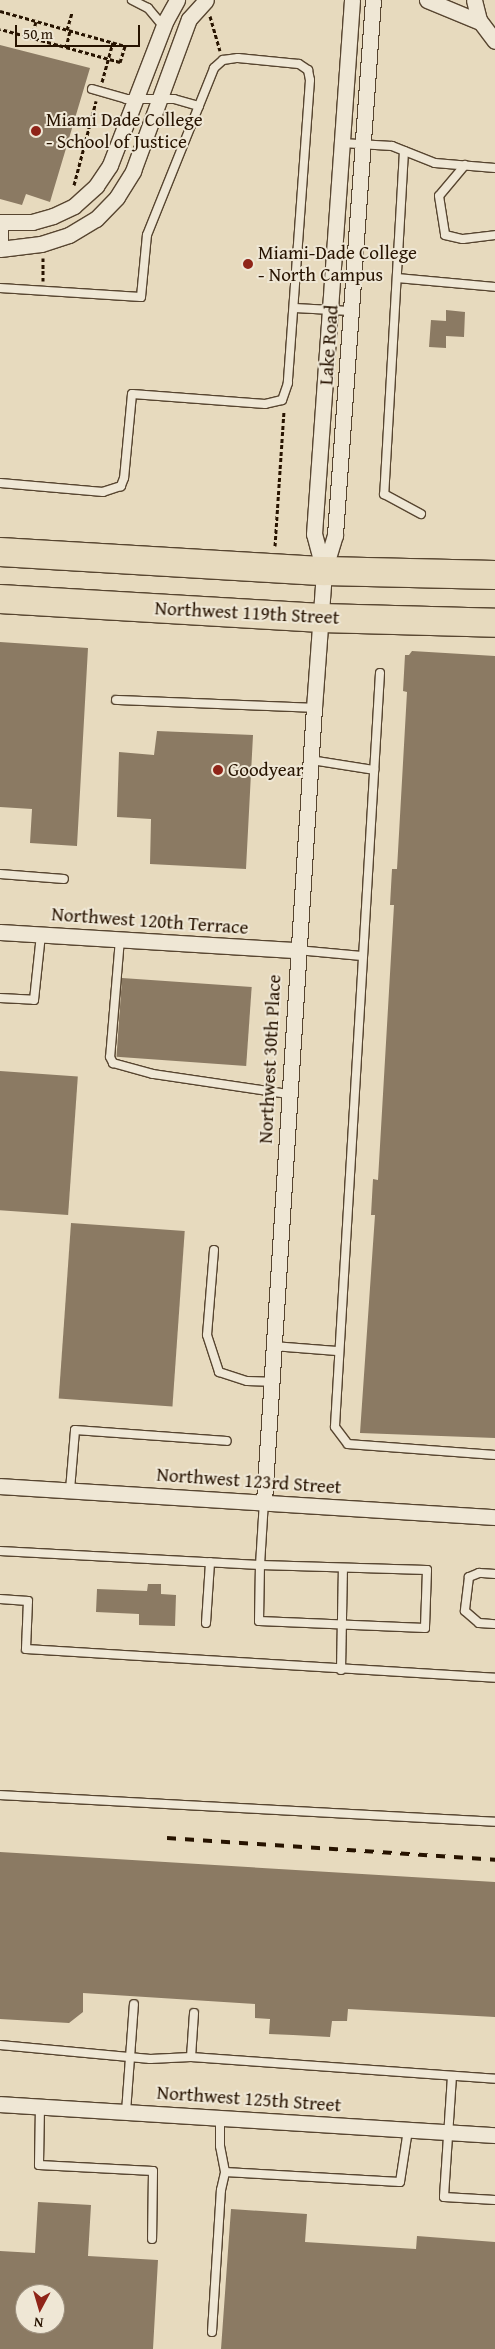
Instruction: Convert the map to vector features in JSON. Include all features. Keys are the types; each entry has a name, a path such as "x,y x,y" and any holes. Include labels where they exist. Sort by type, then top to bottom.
{"highway":[{"path":"0,552 324,571 495,575"},
{"name":"Northwest 119th Street","path":"0,599 321,618 495,623"}],"street":[{"path":"0,222 45,219 74,206 86,196 107,170 164,27 177,0"},
{"name":"Lake Road","path":"324,571 314,534 352,0"},
{"name":"Lake Road","path":"321,618 324,571 335,535 373,0"},
{"path":"427,0 480,22"},
{"path":"474,0 480,22 495,41"},
{"path":"0,249 54,241 83,227 108,208 133,171 189,19 208,5"},
{"path":"0,229 0,242"},
{"name":"Northwest 30th Place","path":"264,1502 297,950 321,618"},
{"name":"Northwest 120th Terrace","path":"0,932 297,950"},
{"name":"Northwest 123rd Street","path":"0,1486 495,1517"},
{"name":"Northwest 125th Street","path":"0,2104 495,2135"}],"lane":[{"path":"132,0 148,8 164,27"},
{"path":"0,288 141,297 147,235 212,72 223,60 238,58 300,64 308,70 310,80 294,308 288,383 282,400 265,404 132,394 124,478 121,486 103,492 0,483"},
{"path":"92,89 135,99 159,99 199,106"},
{"path":"342,142 392,146 435,163 495,168"},
{"path":"404,151 384,494 421,514"},
{"path":"465,166 439,196 445,235 463,239 495,235"},
{"path":"397,278 495,287"},
{"path":"294,308 351,311"},
{"path":"380,672 337,1351 335,1428 343,1441 348,1444 495,1455"},
{"path":"116,700 314,708"},
{"path":"311,760 374,770"},
{"path":"0,874 64,879"},
{"path":"0,998 34,1000 41,934"},
{"path":"120,939 110,1057 113,1063 153,1074 288,1094"},
{"path":"297,950 362,956"},
{"path":"214,1250 207,1334 219,1372 247,1382 271,1382"},
{"path":"274,1346 337,1351"},
{"path":"70,1490 75,1430 227,1442"},
{"path":"0,1551 260,1565 427,1570 425,1628 259,1621 260,1565 264,1502"},
{"path":"206,1624 210,1562"},
{"path":"341,1670 343,1568"},
{"path":"495,1574 479,1573 469,1577 465,1611 479,1624 495,1624"},
{"path":"0,1598 28,1600 26,1649 341,1670 495,1678"},
{"path":"0,1794 495,1822"},
{"path":"126,2112 134,2004"},
{"path":"191,2057 194,2013"},
{"path":"0,2045 172,2060 191,2057 495,2079"},
{"path":"452,2076 444,2197 495,2200"},
{"path":"40,2106 39,2165 153,2171 152,2240"},
{"path":"212,2332 220,2190 225,2172 220,2146 220,2118"},
{"path":"225,2172 400,2182 408,2130"}],"path":[{"path":"208,5 220,53"},
{"path":"0,11 125,46 120,62 0,29"},
{"path":"66,48 72,12"},
{"path":"31,38 36,21"},
{"path":"100,87 113,42"},
{"path":"72,189 98,96"},
{"path":"274,546 284,411"}],"building":[{"name":"Miami Dade College - School of Justice","path":"0,45 90,68 50,202 26,194 22,205 0,199"},
{"path":"446,310 465,312 464,337 446,336 446,348 429,347 431,320 446,321"},
{"path":"0,642 88,648 77,846 30,843 32,809 0,807"},
{"path":"412,651 495,656 495,1438 360,1433 375,1215 371,1215 373,1179 378,1180 394,905 390,905 392,869 397,869 407,692 403,691 405,655 409,655"},
{"path":"157,731 253,735 246,869 150,864 151,819 117,817 119,752 154,755"},
{"path":"122,978 252,987 246,1066 116,1057"},
{"path":"0,1071 78,1076 68,1215 0,1210"},
{"path":"71,1223 185,1231 172,1407 59,1399"},
{"path":"148,1584 161,1584 161,1594 176,1595 175,1626 139,1625 139,1614 96,1612 97,1589 147,1591"},
{"path":"0,1852 495,1882 495,2017 348,2009 347,2021 332,2021 330,2037 269,2034 270,2019 255,2018 255,2004 83,1993 83,2012 69,2023 0,2019"},
{"path":"38,2202 91,2205 88,2256 158,2260 153,2349 0,2349 0,2251 35,2253"},
{"path":"231,2209 307,2214 305,2242 416,2249 417,2236 495,2242 495,2349 221,2349"}],"railway":[{"path":"167,1838 495,1860"}],"place":[{"name":"Miami Dade College - School of Justice","path":"36,131"},
{"name":"Miami-Dade College - North Campus","path":"248,264"},
{"name":"Goodyear","path":"218,770"}]}
